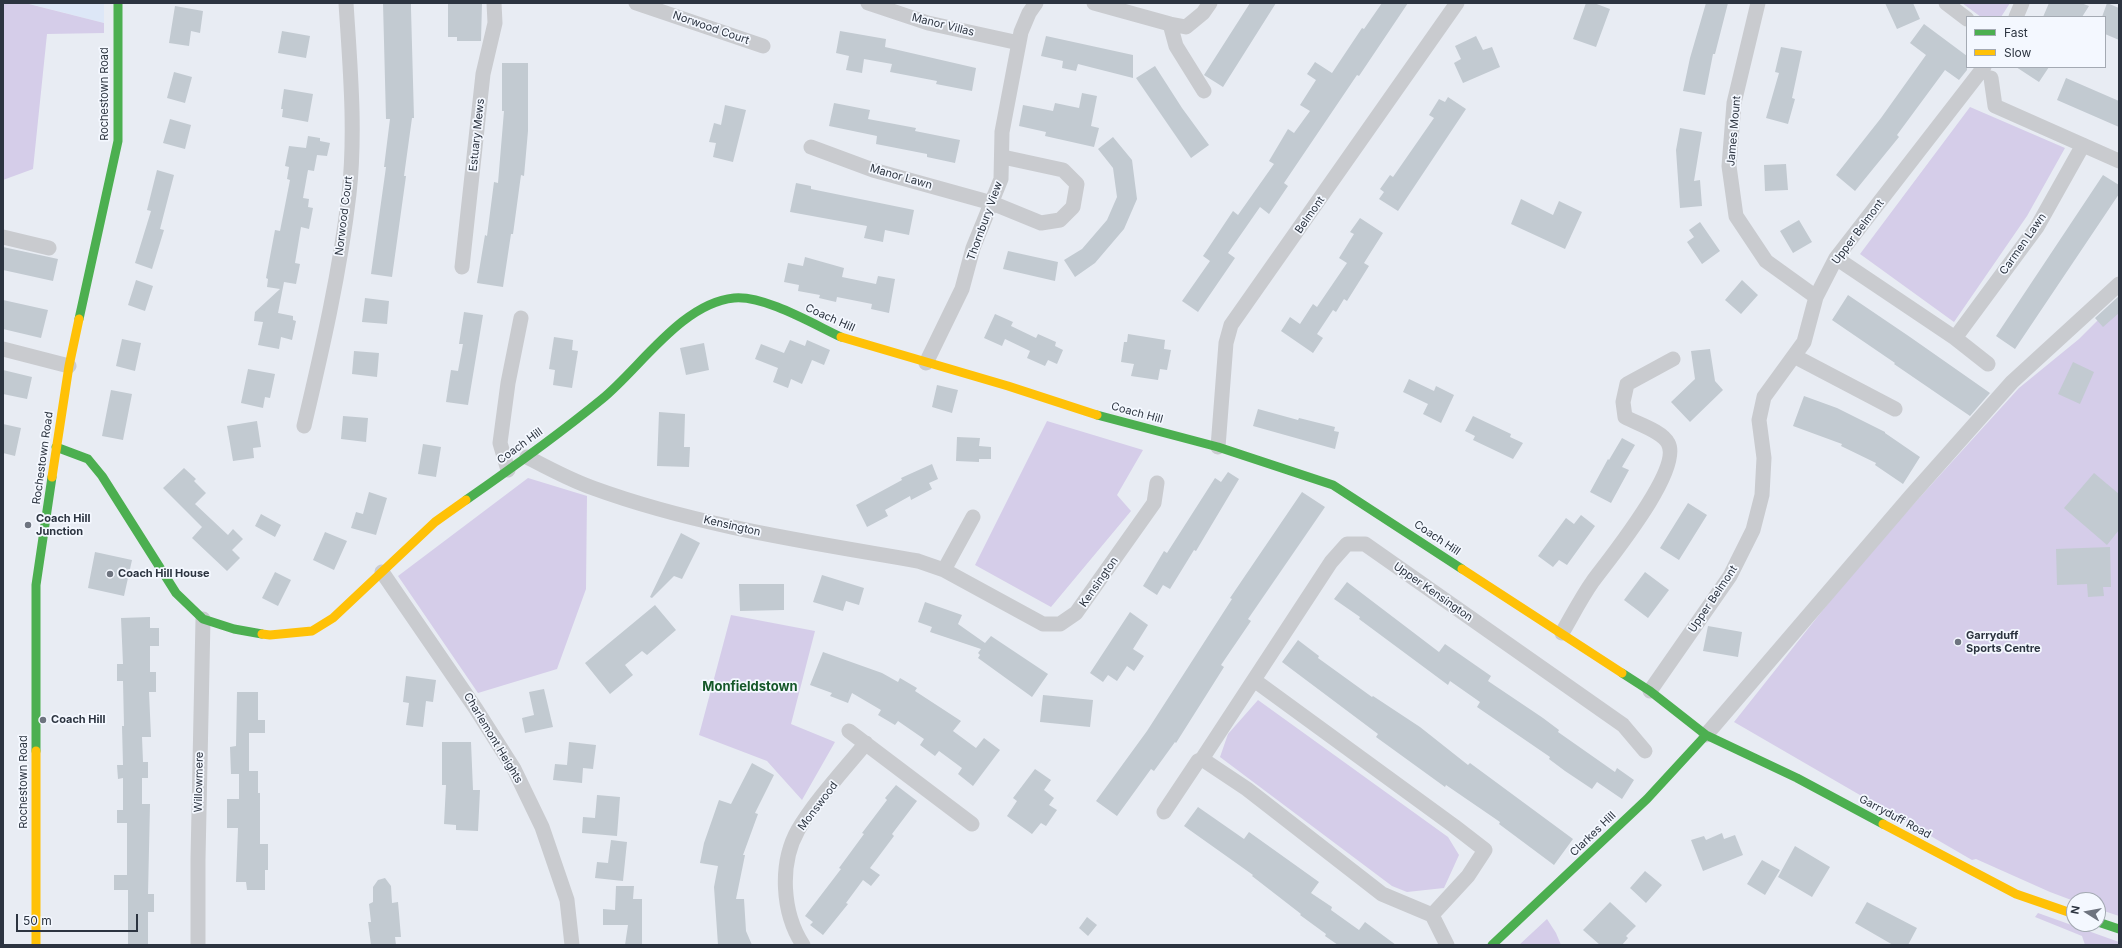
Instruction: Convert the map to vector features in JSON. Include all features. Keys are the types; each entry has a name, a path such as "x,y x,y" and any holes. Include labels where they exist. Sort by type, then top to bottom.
{"street":[{"name":"Rochestown Road","path":"36,945 36,585 69,366 118,141 118,3"},
{"name":"Norwood Court","path":"304,426 314,390 335,282 349,193 352,122 346,3"},
{"name":"Estuary Mews","path":"462,267 484,74 495,23 494,3"},
{"name":"Norwood Court","path":"636,3 763,46"},
{"name":"Manor Villas","path":"868,3 928,22 1019,43"},
{"name":"Thornbury View","path":"926,363 962,289 973,248 1001,179 1003,157 1002,132 1021,32 1029,13 1036,3"},
{"path":"1094,3 1170,24 1186,26 1203,12 1210,3"},
{"name":"Belmont","path":"1218,447 1226,343 1231,325 1457,3"},
{"name":"James Mount","path":"1758,3 1734,102 1729,166 1736,216 1766,261 1816,297"},
{"path":"1946,3 1966,18"},
{"path":"2016,16 2022,3"},
{"path":"1170,24 1176,46 1204,91"},
{"path":"1987,72 1995,106 2119,161"},
{"name":"Upper Belmont","path":"1650,691 1730,576 1753,530 1762,495 1764,458 1759,420 1764,397 1804,342 1816,297 1836,258 1987,72"},
{"name":"Carmen Lawn","path":"1955,338 2037,227 2083,145"},
{"name":"Manor Lawn","path":"811,147 873,170 992,203 1041,223 1060,220 1073,207 1077,184 1063,170 1003,157"},
{"path":"3,237 49,248"},
{"path":"1836,258 1955,338 1988,364"},
{"path":"1706,735 1910,497 2012,382 2119,284"},
{"name":"Coach Hill","path":"56,447 88,459 102,476 176,593 203,619 234,629 270,635 312,630 333,618 435,522 527,458 603,398 682,322 713,302 735,298 753,300 779,308 847,340 1008,386 1080,410 1218,447 1333,485 1650,691 1706,735"},
{"path":"508,470 500,443 508,382 521,318"},
{"path":"3,349 69,366"},
{"path":"1794,356 1895,409"},
{"path":"1562,633 1592,582 1642,516 1670,462 1669,444 1660,433 1625,417 1622,402 1627,384 1673,360"},
{"name":"Kensington","path":"527,458 592,488 641,504 737,529 918,560 944,570 1043,624 1060,624 1076,613 1154,503 1157,483"},
{"path":"944,570 973,517"},
{"name":"Upper Kensington","path":"1164,812 1198,761 1202,759 1331,562 1347,544 1365,544 1622,725 1645,751"},
{"name":"Charlemont Heights","path":"382,572 476,709 514,769 542,827 567,900 572,945"},
{"name":"Willowmere","path":"198,945 198,859 203,619"},
{"path":"1254,680 1485,850 1468,876 1432,914"},
{"path":"849,731 972,824"},
{"name":"Garryduff Road","path":"1706,735 1797,778 1985,879 2016,894 2066,911"},
{"name":"Clarkes Hill","path":"1492,945 1647,799 1706,735"},
{"name":"Monswood","path":"803,945 786,902 786,864 798,831 866,743"},
{"path":"1202,759 1247,789 1382,894 1432,914 1448,945"},
{"path":"2106,925 2119,929"}],"shaded area":[{"path":"3,3 25,3 104,23 104,33 47,34 33,169 3,180"},
{"path":"26,3 104,3 104,23"},
{"path":"1962,3 2010,3 2002,16 1980,16"},
{"path":"1970,107 2065,148 2027,216 1954,322 1860,254"},
{"name":"Garryduff Sports Centre","path":"2119,299 2119,916 2106,912 2106,892 2066,892 2066,898 1976,859 1972,860 1734,722 1861,562 2019,388 2079,339"},
{"path":"1047,421 1143,450 1117,495 1131,511 1051,607 975,565"},
{"path":"528,478 587,496 586,589 557,669 478,693 398,576"},
{"path":"731,615 815,631 791,724 835,742 802,800 767,761 699,735"},
{"path":"1258,700 1448,837 1459,855 1444,888 1407,892 1392,886 1220,757 1228,734"},
{"path":"2038,913 2066,923 2066,930 2035,917"},
{"path":"1547,919 1556,933 1561,945 1519,945"},
{"path":"2072,932 2091,932 2119,942 2119,945 2085,945 2082,936"}],"building":[{"path":"383,3 411,3 414,118 412,118 404,176 406,176 392,277 371,274 386,167 384,167 390,119 386,119"},
{"path":"448,3 482,3 481,41 457,41 457,37 448,37"},
{"path":"1250,3 1276,3 1223,87 1204,75"},
{"path":"1382,3 1408,3 1284,183 1288,186 1269,214 1260,207 1228,253 1235,258 1198,312 1182,301 1210,261 1203,256 1233,211 1238,215 1274,164 1269,161 1288,129 1294,133 1310,111 1300,105 1316,80 1307,74 1315,62 1332,73 1362,28 1364,29"},
{"path":"1586,3 1594,3 1610,9 1596,47 1573,39"},
{"path":"1706,3 1728,3 1715,54 1713,54 1705,95 1683,91 1690,58"},
{"path":"1885,3 1913,3 1920,19 1897,29"},
{"path":"2049,3 2081,3 2089,6 2083,16 2043,16"},
{"path":"2107,3 2119,8 2119,40 2106,34 2106,16 2102,16"},
{"path":"175,6 203,11 200,33 191,31 189,46 169,43"},
{"path":"1924,24 1966,55 1967,70 1959,80 1945,70 1897,135 1899,137 1855,191 1836,175 1881,118 1926,55 1910,43"},
{"path":"282,31 310,36 306,58 278,53"},
{"path":"840,31 886,39 885,47 976,68 972,91 936,84 937,81 890,72 892,64 864,59 862,73 846,70 849,56 836,53"},
{"path":"1046,36 1133,55 1133,78 1078,64 1076,71 1062,68 1063,61 1041,56"},
{"path":"1476,36 1483,50 1492,47 1500,67 1463,83 1454,63 1461,59 1455,46"},
{"path":"1781,47 1802,51 1792,98 1795,99 1788,124 1766,118 1779,73 1775,72"},
{"path":"502,63 528,63 528,131 524,176 521,175 513,234 511,234 503,287 477,283 485,235 487,236 494,182 498,183 504,111 502,111"},
{"path":"1155,66 1182,108 1209,145 1191,158 1136,78"},
{"path":"2018,68 2048,68 2039,82"},
{"path":"174,72 192,77 185,103 167,98"},
{"path":"2066,78 2119,101 2119,127 2057,100"},
{"path":"284,89 313,94 308,122 282,117 283,109 281,109"},
{"path":"1082,93 1097,96 1091,126 1099,128 1094,147 1045,136 1046,132 1019,126 1023,105 1053,111 1055,103 1079,108"},
{"path":"1448,97 1466,109 1398,211 1379,199 1384,192 1380,189 1390,175 1393,177 1434,118 1429,115 1439,99 1445,102"},
{"path":"834,103 870,110 868,119 916,128 915,131 960,140 955,163 927,157 927,154 876,144 877,136 829,126"},
{"path":"725,105 746,110 733,162 713,157 716,143 709,142 714,123 721,125"},
{"path":"170,119 191,125 185,149 163,143"},
{"path":"1680,128 1702,132 1694,181 1700,180 1702,206 1680,208 1676,150"},
{"path":"308,136 320,138 320,141 330,143 327,156 317,155 314,171 308,170 303,198 309,199 308,207 313,208 309,229 301,227 295,263 300,264 296,284 284,282 278,313 293,316 293,320 296,321 292,340 281,337 279,349 258,345 263,322 254,321 255,312 280,289 267,287 268,279 266,278 275,230 280,231 290,180 287,179 289,167 285,166 289,146 306,148"},
{"path":"1113,137 1132,160 1137,199 1124,229 1095,263 1075,277 1064,260 1082,249 1107,220 1117,197 1113,168 1098,149"},
{"path":"1786,164 1788,190 1765,191 1764,165"},
{"path":"157,170 174,175 160,229 164,230 152,269 135,263 151,211 147,210"},
{"path":"2103,175 2119,185 2119,194 2015,349 1996,336"},
{"path":"796,183 811,186 811,189 914,210 909,235 885,230 883,242 864,238 867,226 790,212"},
{"path":"1521,199 1553,215 1559,201 1582,212 1565,249 1511,224"},
{"path":"1360,218 1383,233 1364,263 1369,266 1347,301 1344,299 1336,312 1333,310 1317,334 1323,338 1313,353 1281,331 1290,317 1300,324 1313,304 1317,307 1347,263 1339,258 1354,234 1350,232"},
{"path":"1799,220 1812,242 1793,253 1780,231"},
{"path":"1700,222 1720,251 1702,264 1687,242 1694,237 1689,230"},
{"path":"3,247 58,259 53,281 3,270"},
{"path":"1008,251 1058,262 1055,281 1003,269"},
{"path":"805,257 844,268 842,277 876,284 878,276 895,279 889,313 871,309 872,304 837,297 836,302 819,298 820,295 798,291 799,285 784,282 788,263 803,266"},
{"path":"136,280 153,286 145,311 128,305"},
{"path":"1742,280 1758,295 1741,314 1725,300"},
{"path":"1848,295 1990,393 1970,416 1894,364 1895,363 1832,320"},
{"path":"2119,296 2119,313 2103,327 2095,318"},
{"path":"365,298 389,301 387,324 362,322"},
{"path":"3,300 48,310 41,338 3,329"},
{"path":"464,312 483,315 468,405 446,402 451,370 458,371 463,344 459,344"},
{"path":"995,314 1013,322 1011,326 1036,338 1038,334 1056,342 1055,346 1063,350 1057,364 1048,360 1045,366 1027,358 1030,351 1005,339 1002,346 984,338"},
{"path":"1128,334 1165,340 1164,349 1171,350 1167,370 1160,369 1158,380 1131,376 1134,364 1121,362 1124,342 1127,342"},
{"path":"554,337 573,340 572,350 578,351 572,388 553,385 555,370 549,369"},
{"path":"122,339 141,343 135,371 116,366"},
{"path":"790,340 805,346 807,340 830,350 824,365 812,360 802,384 791,379 788,388 773,382 778,368 755,359 761,344 784,353"},
{"path":"704,343 709,370 686,375 680,348"},
{"path":"1710,349 1715,381 1723,390 1690,422 1671,402 1695,379 1691,351"},
{"path":"354,351 379,353 377,377 352,374"},
{"path":"2073,362 2094,372 2080,404 2058,394"},
{"path":"248,369 275,374 270,398 265,397 263,408 241,403"},
{"path":"3,370 32,377 27,399 3,394"},
{"path":"1409,379 1434,391 1436,386 1454,395 1441,423 1423,414 1428,404 1403,392"},
{"path":"937,385 958,390 952,413 932,407"},
{"path":"111,390 132,394 123,440 102,436"},
{"path":"1804,396 1837,408 1885,432 1920,457 1903,484 1875,465 1876,463 1841,446 1842,444 1793,426"},
{"path":"1258,409 1298,420 1299,418 1335,427 1334,431 1339,432 1335,449 1253,426"},
{"path":"659,412 685,414 684,447 690,447 689,467 657,466"},
{"path":"343,416 368,418 366,442 341,439"},
{"path":"1473,416 1511,434 1510,437 1523,443 1513,459 1473,440 1475,436 1465,431"},
{"path":"257,421 261,447 253,448 254,458 233,461 227,426"},
{"path":"3,424 21,428 15,456 3,453"},
{"path":"957,437 980,438 979,446 991,447 991,459 979,459 979,462 956,461"},
{"path":"1622,438 1635,445 1622,467 1629,470 1611,503 1590,492 1608,459 1609,460"},
{"path":"423,444 441,447 436,477 418,474"},
{"path":"932,464 938,479 929,483 932,489 911,500 910,496 885,510 888,516 867,527 856,505 902,480 901,478"},
{"path":"184,468 196,479 194,481 206,493 195,504 228,535 233,529 243,539 232,550 240,558 227,571 192,538 202,527 163,488"},
{"path":"1228,472 1239,479 1196,551 1194,550 1170,589 1163,585 1157,595 1143,586 1164,551 1167,553 1215,478 1221,482"},
{"path":"2094,473 2119,494 2119,530 2107,545 2064,508"},
{"path":"369,492 387,498 376,535 351,528 356,512 363,514"},
{"path":"1302,492 1325,507 1248,619 1251,621 1221,665 1224,667 1176,743 1175,742 1154,771 1151,769 1117,816 1096,801 1147,731 1232,599 1230,598"},
{"path":"1688,503 1707,515 1679,560 1660,548"},
{"path":"261,514 281,525 275,537 255,526"},
{"path":"1581,515 1595,526 1567,565 1559,560 1553,567 1538,556 1566,518 1574,524"},
{"path":"325,532 347,541 334,570 313,560"},
{"path":"681,533 700,543 682,579 674,576 652,598 650,597"},
{"path":"2110,547 2111,587 2103,587 2104,596 2088,597 2087,584 2057,585 2056,549"},
{"name":"Coach Hill House","path":"95,552 132,560 124,596 88,588"},
{"path":"275,572 291,580 278,606 262,598"},
{"path":"1645,572 1669,590 1648,618 1624,600"},
{"path":"822,575 864,588 859,605 846,601 843,611 813,602"},
{"path":"1347,582 1439,652 1445,644 1491,676 1488,681 1543,718 1559,730 1558,732 1615,772 1617,768 1634,780 1622,799 1597,782 1592,789 1565,771 1549,759 1550,757 1477,707 1480,702 1450,681 1448,685 1359,619 1360,617 1334,599"},
{"path":"739,584 784,584 784,610 740,611"},
{"path":"925,602 962,615 958,624 985,643 991,636 1048,674 1032,697 978,658 980,655 978,653 981,649 930,632 932,627 918,622"},
{"path":"655,605 676,630 647,655 642,651 625,665 633,675 610,694 585,663"},
{"path":"1130,612 1148,625 1133,649 1144,656 1134,671 1127,666 1117,681 1108,675 1103,682 1090,673"},
{"path":"150,617 150,628 159,628 159,646 150,646 150,672 156,672 156,692 149,692 151,737 142,737 143,762 148,762 148,778 142,778 142,804 150,804 148,894 154,894 154,912 148,912 148,945 128,945 128,890 114,890 114,875 127,875 127,823 117,823 117,810 123,810 123,778 118,779 117,765 123,765 122,726 124,726 123,681 117,681 117,664 123,664 121,618"},
{"path":"1708,626 1742,632 1738,657 1703,651"},
{"path":"1298,640 1319,656 1318,658 1372,697 1373,696 1420,727 1468,765 1470,763 1573,839 1554,865 1499,824 1500,822 1446,785 1445,787 1376,737 1378,734 1282,662"},
{"path":"823,652 882,673 898,682 900,678 917,688 915,691 961,721 953,731 976,748 984,738 1000,750 973,786 958,774 962,768 939,751 935,756 920,745 924,739 898,721 895,725 878,715 881,710 852,693 848,703 830,696 832,693 810,685"},
{"path":"406,676 436,680 433,702 426,701 423,727 406,725 409,703 403,702"},
{"path":"544,689 553,727 525,733 522,718 534,715 529,692"},
{"path":"237,692 258,692 258,720 265,720 265,733 249,733 249,771 258,771 258,793 260,793 260,844 268,844 268,870 265,870 265,890 247,890 246,882 236,882 238,828 227,828 227,799 239,799 239,774 231,774 230,747 236,746"},
{"path":"1043,695 1093,700 1090,727 1040,722"},
{"path":"442,742 471,742 473,790 480,790 478,831 456,830 456,825 444,824 446,785 442,785"},
{"path":"569,742 596,745 593,769 583,768 582,783 553,780 555,764 567,765"},
{"path":"752,763 774,775 755,813 758,814 743,855 745,855 736,899 744,899 746,931 752,945 718,945 714,887 718,866 700,863 704,843 719,800 731,804"},
{"path":"1035,769 1051,780 1044,790 1054,798 1049,805 1057,810 1046,826 1041,823 1032,834 1007,816 1017,801 1013,798"},
{"path":"896,785 917,801 892,834 894,836 870,868 880,875 871,886 863,880 846,903 848,904 823,935 810,925 813,922 805,916 841,869 839,868 864,834 862,833 887,800 885,798"},
{"path":"597,795 620,797 617,836 582,833 583,817 595,818"},
{"path":"1198,807 1244,839 1249,832 1319,882 1311,893 1332,907 1331,910 1359,930 1365,922 1396,945 1338,945 1325,936 1326,934 1300,915 1301,914 1252,876 1253,875 1184,826"},
{"path":"1722,833 1724,839 1735,835 1743,855 1703,871 1691,840 1704,836 1706,840"},
{"path":"611,840 627,842 623,881 595,878 597,862 608,863"},
{"path":"1795,846 1830,867 1812,897 1778,877"},
{"path":"1762,860 1780,870 1765,895 1747,884"},
{"path":"1645,871 1662,885 1646,903 1630,888"},
{"path":"385,878 391,886 392,903 398,902 401,937 395,937 396,945 371,945 368,922 371,922 369,904 373,902 373,887 378,880"},
{"path":"616,886 634,886 633,899 642,899 642,945 625,945 628,925 603,925 603,909 615,910"},
{"path":"1610,902 1636,926 1626,936 1628,938 1622,945 1600,945 1583,930"},
{"path":"1867,902 1917,928 1908,945 1893,945 1855,923"},
{"path":"1087,917 1097,925 1088,936 1079,928"}],"traffic: fast":[{"path":"79,319 118,141 118,3"},
{"path":"466,500 535,451 602,399 679,324 697,312 715,303 734,298 746,298 759,301 803,318 841,337"},
{"path":"1097,415 1218,447 1333,485 1462,569"},
{"path":"56,447 88,459 102,476 176,593 203,619 234,629 262,634"},
{"path":"36,751 36,585 52,477"},
{"path":"1622,673 1650,691 1706,735 1797,778 1883,824"},
{"path":"1492,945 1647,799 1706,735"},
{"path":"2106,925 2119,929"}],"traffic: slow":[{"path":"52,477 69,366 79,319"},
{"path":"841,337 1008,386 1097,415"},
{"path":"262,634 270,635 312,631 333,618 435,522 466,500"},
{"path":"1462,569 1622,673"},
{"path":"36,751 36,945"},
{"path":"1883,824 2016,894 2066,911"}],"place":[{"name":"Coach Hill Junction","path":"28,525"},
{"name":"Coach Hill House","path":"110,574"},
{"name":"Garryduff Sports Centre","path":"1958,642"},
{"name":"Coach Hill","path":"43,720"}],"district":[{"name":"Monfieldstown","path":"750,687"}]}
